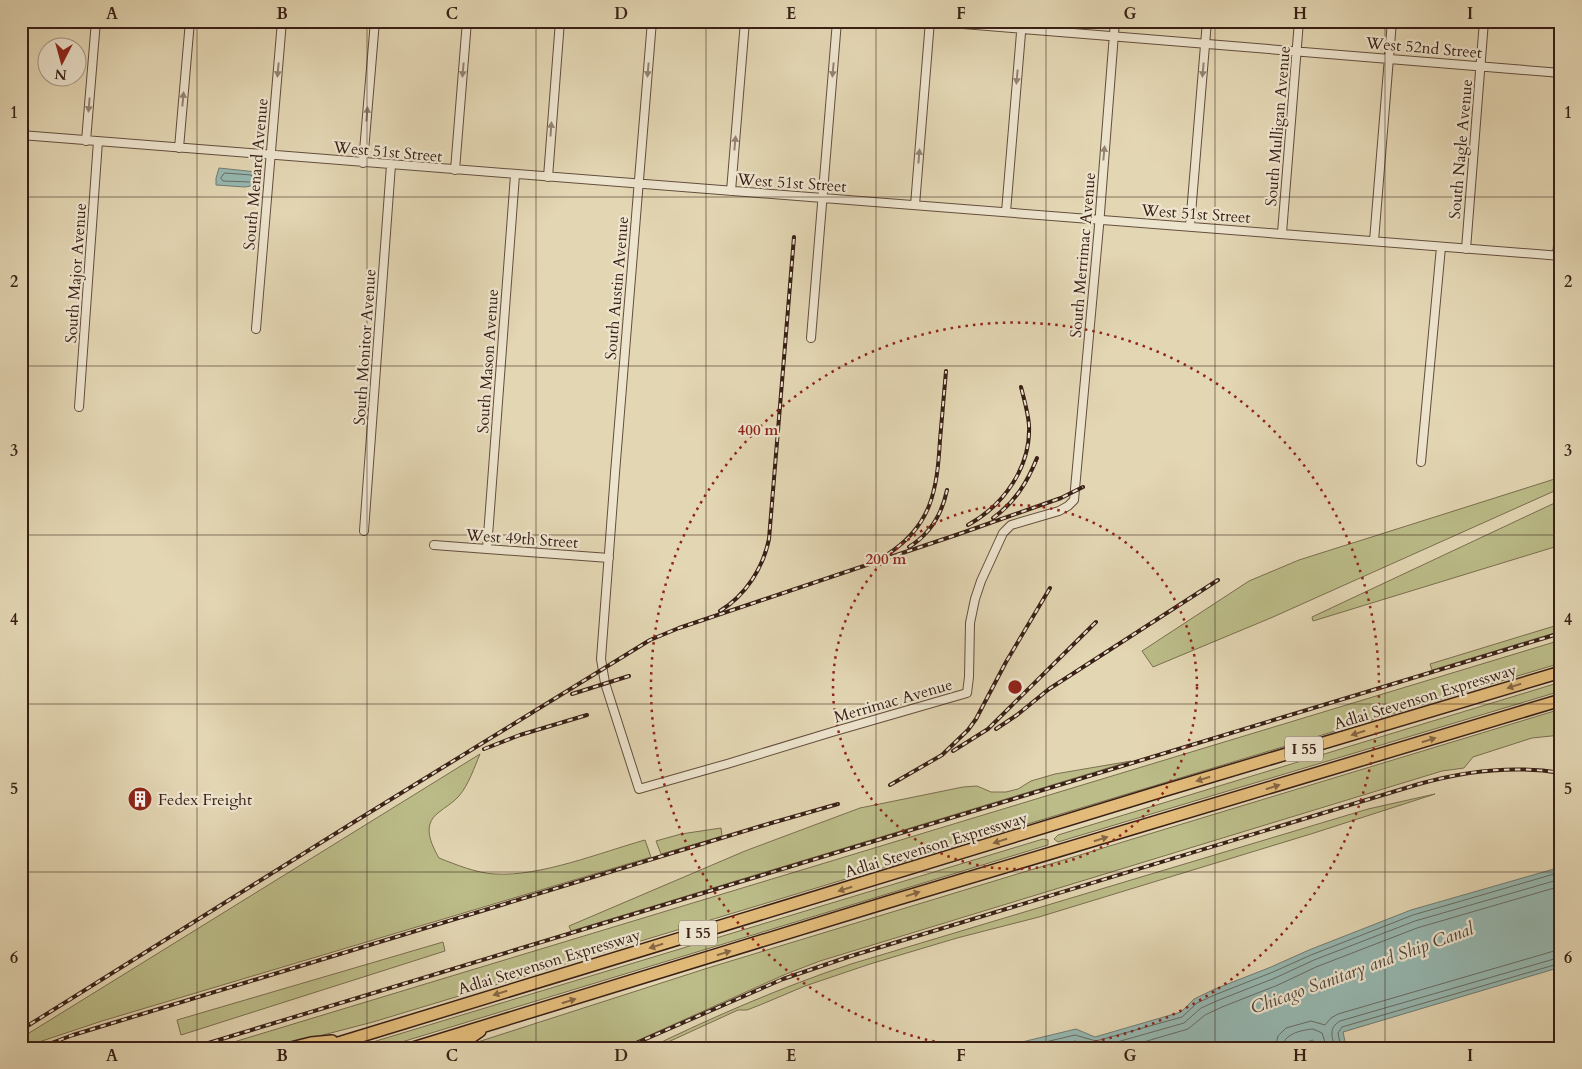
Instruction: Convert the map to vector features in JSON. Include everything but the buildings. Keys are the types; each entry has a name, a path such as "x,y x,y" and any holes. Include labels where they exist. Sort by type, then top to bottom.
{"highway":[{"name":"Adlai Stevenson Expressway","path":"322,1048 1159,792 1561,672"},
{"name":"I 55","path":"413,1048 888,902 1561,700"},
{"path":"443,1048 467,1040 489,1025"},
{"path":"291,1048 311,1043 348,1040"}],"street":[{"path":"86,140 96,21"},
{"path":"179,148 190,21"},
{"name":"South Menard Avenue","path":"256,329 282,21"},
{"path":"363,162 375,21"},
{"path":"455,170 467,21"},
{"path":"548,177 560,21"},
{"name":"South Austin Avenue","path":"639,788 605,683 601,659 652,21"},
{"path":"731,191 745,21"},
{"path":"812,338 837,21"},
{"path":"915,205 929,21"},
{"name":"West 52nd Street","path":"929,21 1022,25 1114,36 1561,72"},
{"name":"South Merrimac Avenue","path":"1076,491 1115,21"},
{"path":"1190,226 1207,21"},
{"name":"South Mulligan Avenue","path":"1282,233 1300,21"},
{"path":"1374,241 1392,21"},
{"name":"South Nagle Avenue","path":"1466,249 1484,21"},
{"path":"1006,212 1022,25"},
{"name":"West 51st Street","path":"21,135 1559,256"},
{"name":"South Major Avenue","path":"78,407 98,142"},
{"name":"South Monitor Avenue","path":"364,531 391,165"},
{"name":"South Mason Avenue","path":"487,549 515,175"},
{"path":"1559,256 1561,215"},
{"path":"1421,462 1441,247"},
{"name":"Merrimac Avenue","path":"639,788 967,693 970,622 981,581 1003,533 1011,525 1059,511 1068,506 1074,500 1076,491"},
{"name":"West 49th Street","path":"434,545 609,558"}],"green space":[{"path":"1561,477 1561,488 1273,617 1153,667 1142,651 1249,581 1299,560"},
{"path":"1561,500 1561,545 1313,621 1312,617"},
{"path":"1561,624 1561,631 1432,670 1430,664"},
{"path":"1561,640 1561,663 373,1022 273,1048 214,1048"},
{"path":"1561,682 1561,691 1058,842 1054,839 1058,835"},
{"path":"1561,709 1561,735 1532,738 1473,757 1464,768 1442,771 820,961 786,974 621,1048 459,1048 711,967"},
{"path":"480,754 463,791 433,818 430,823 431,841 439,858 481,872 513,874 551,868 645,840 651,857 102,1021 21,1048 21,1038"},
{"path":"1131,761 571,931 569,926 745,851 860,808 963,787 977,786 991,792 1006,792 1018,789 1031,781 1055,774"},
{"path":"1435,794 1039,917 957,938 870,964 805,986 747,1010 738,1010 655,1048 649,1048 749,1003 851,964 1368,809"},
{"path":"721,828 722,836 661,854 656,841 681,834"},
{"path":"1043,839 1048,840 1048,845 382,1048 353,1048"},
{"path":"443,942 445,951 181,1035 177,1020"}],"water":[{"path":"219,168 257,172 258,180 256,185 245,187 216,185"},
{"name":"Chicago Sanitary and Ship Canal","path":"1561,867 1561,967 1343,1032 1346,1046 1316,1048 1313,1040 1287,1048 997,1048 1076,1029 1095,1037 1181,1012 1194,999 1215,989 1411,910"}],"railway":[{"path":"720,611 738,597 752,580 758,570 769,539 794,237"},
{"path":"888,554 903,543 914,531 923,518 934,490 939,458 946,371"},
{"path":"968,525 981,517 1004,496 1020,470 1025,456 1029,425 1021,387"},
{"path":"993,518 1020,491 1037,458"},
{"path":"21,1030 650,640 679,628 1061,498 1083,487"},
{"path":"909,547 923,536 934,523 942,507 947,490"},
{"path":"996,729 1049,689 1218,580"},
{"path":"890,785 942,755 968,730 1050,588"},
{"path":"953,751 988,729 1096,622"},
{"path":"192,1048 1561,633"},
{"path":"572,694 629,676"},
{"path":"484,749 520,735 587,715"},
{"path":"625,1048 783,979 851,956 1436,779 1471,773 1507,770 1561,773"},
{"path":"38,1048 73,1035 838,804"}],"place":[{"name":"Fedex Freight","path":"140,799"}]}
